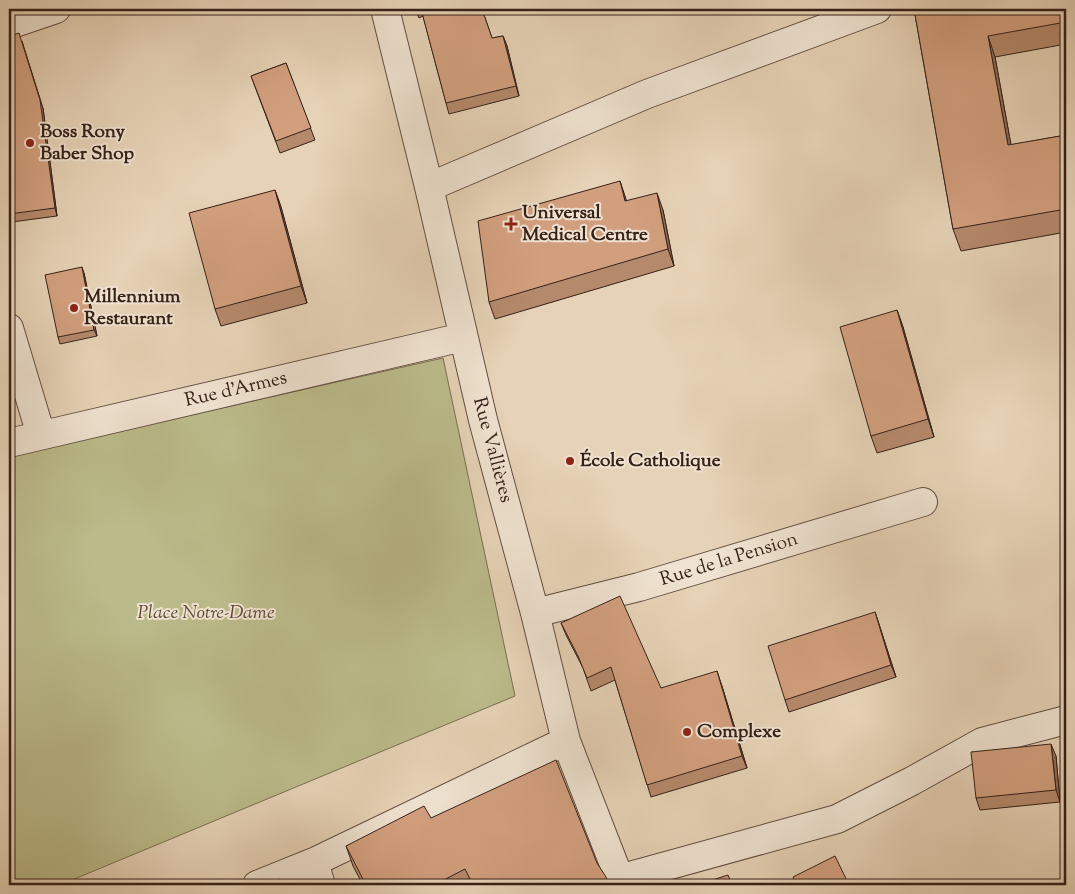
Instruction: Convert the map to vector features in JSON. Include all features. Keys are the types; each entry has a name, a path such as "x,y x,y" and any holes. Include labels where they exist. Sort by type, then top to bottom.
{"street":[{"path":"9,25 56,9"},
{"name":"Rue Vallières","path":"385,9 429,187 483,420 535,613 566,741 620,882"},
{"path":"429,187 647,94 877,9"},
{"path":"9,328 41,435"},
{"name":"Rue d'Armes","path":"9,443 463,337"},
{"name":"Rue de la Pension","path":"535,613 639,587 923,502"},
{"path":"620,882 837,819 912,781 982,742 1066,720"},
{"path":"257,885 318,873 566,741"}],"green space":[{"name":"Place Notre-Dame","path":"443,358 515,696 60,885 9,885 9,456"}],"building":[{"path":"421,9 482,9 492,38 503,36 516,86 446,103"},
{"path":"914,9 1066,9 1066,22 988,36 1008,145 1066,135 1066,209 953,229"},
{"path":"19,33 40,100 55,208 9,214 9,36"},
{"path":"286,63 311,128 276,141 251,76"},
{"path":"620,181 625,201 657,193 668,249 489,302 478,221"},
{"path":"275,190 301,286 215,309 189,213"},
{"path":"82,267 94,330 58,337 45,275"},
{"path":"897,310 928,419 871,436 840,327"},
{"path":"620,596 661,688 717,671 742,756 647,785 611,667 587,678 561,623"},
{"path":"875,612 891,665 785,700 768,646"},
{"path":"1051,744 1056,790 976,798 971,752"},
{"path":"556,760 597,863 609,885 473,885 465,869 434,885 366,885 346,846 424,806 431,818"},
{"path":"835,856 849,885 797,885 793,877"},
{"path":"728,875 732,885 697,885"},
{"path":"280,879 282,885 264,885"}],"place":[{"name":"Boss Rony Baber Shop","path":"30,143"},
{"name":"Universal Medical Centre","path":"511,224"},
{"name":"Millennium Restaurant","path":"74,308"},
{"name":"École Catholique","path":"570,461"},
{"name":"Complexe","path":"687,732"}]}
